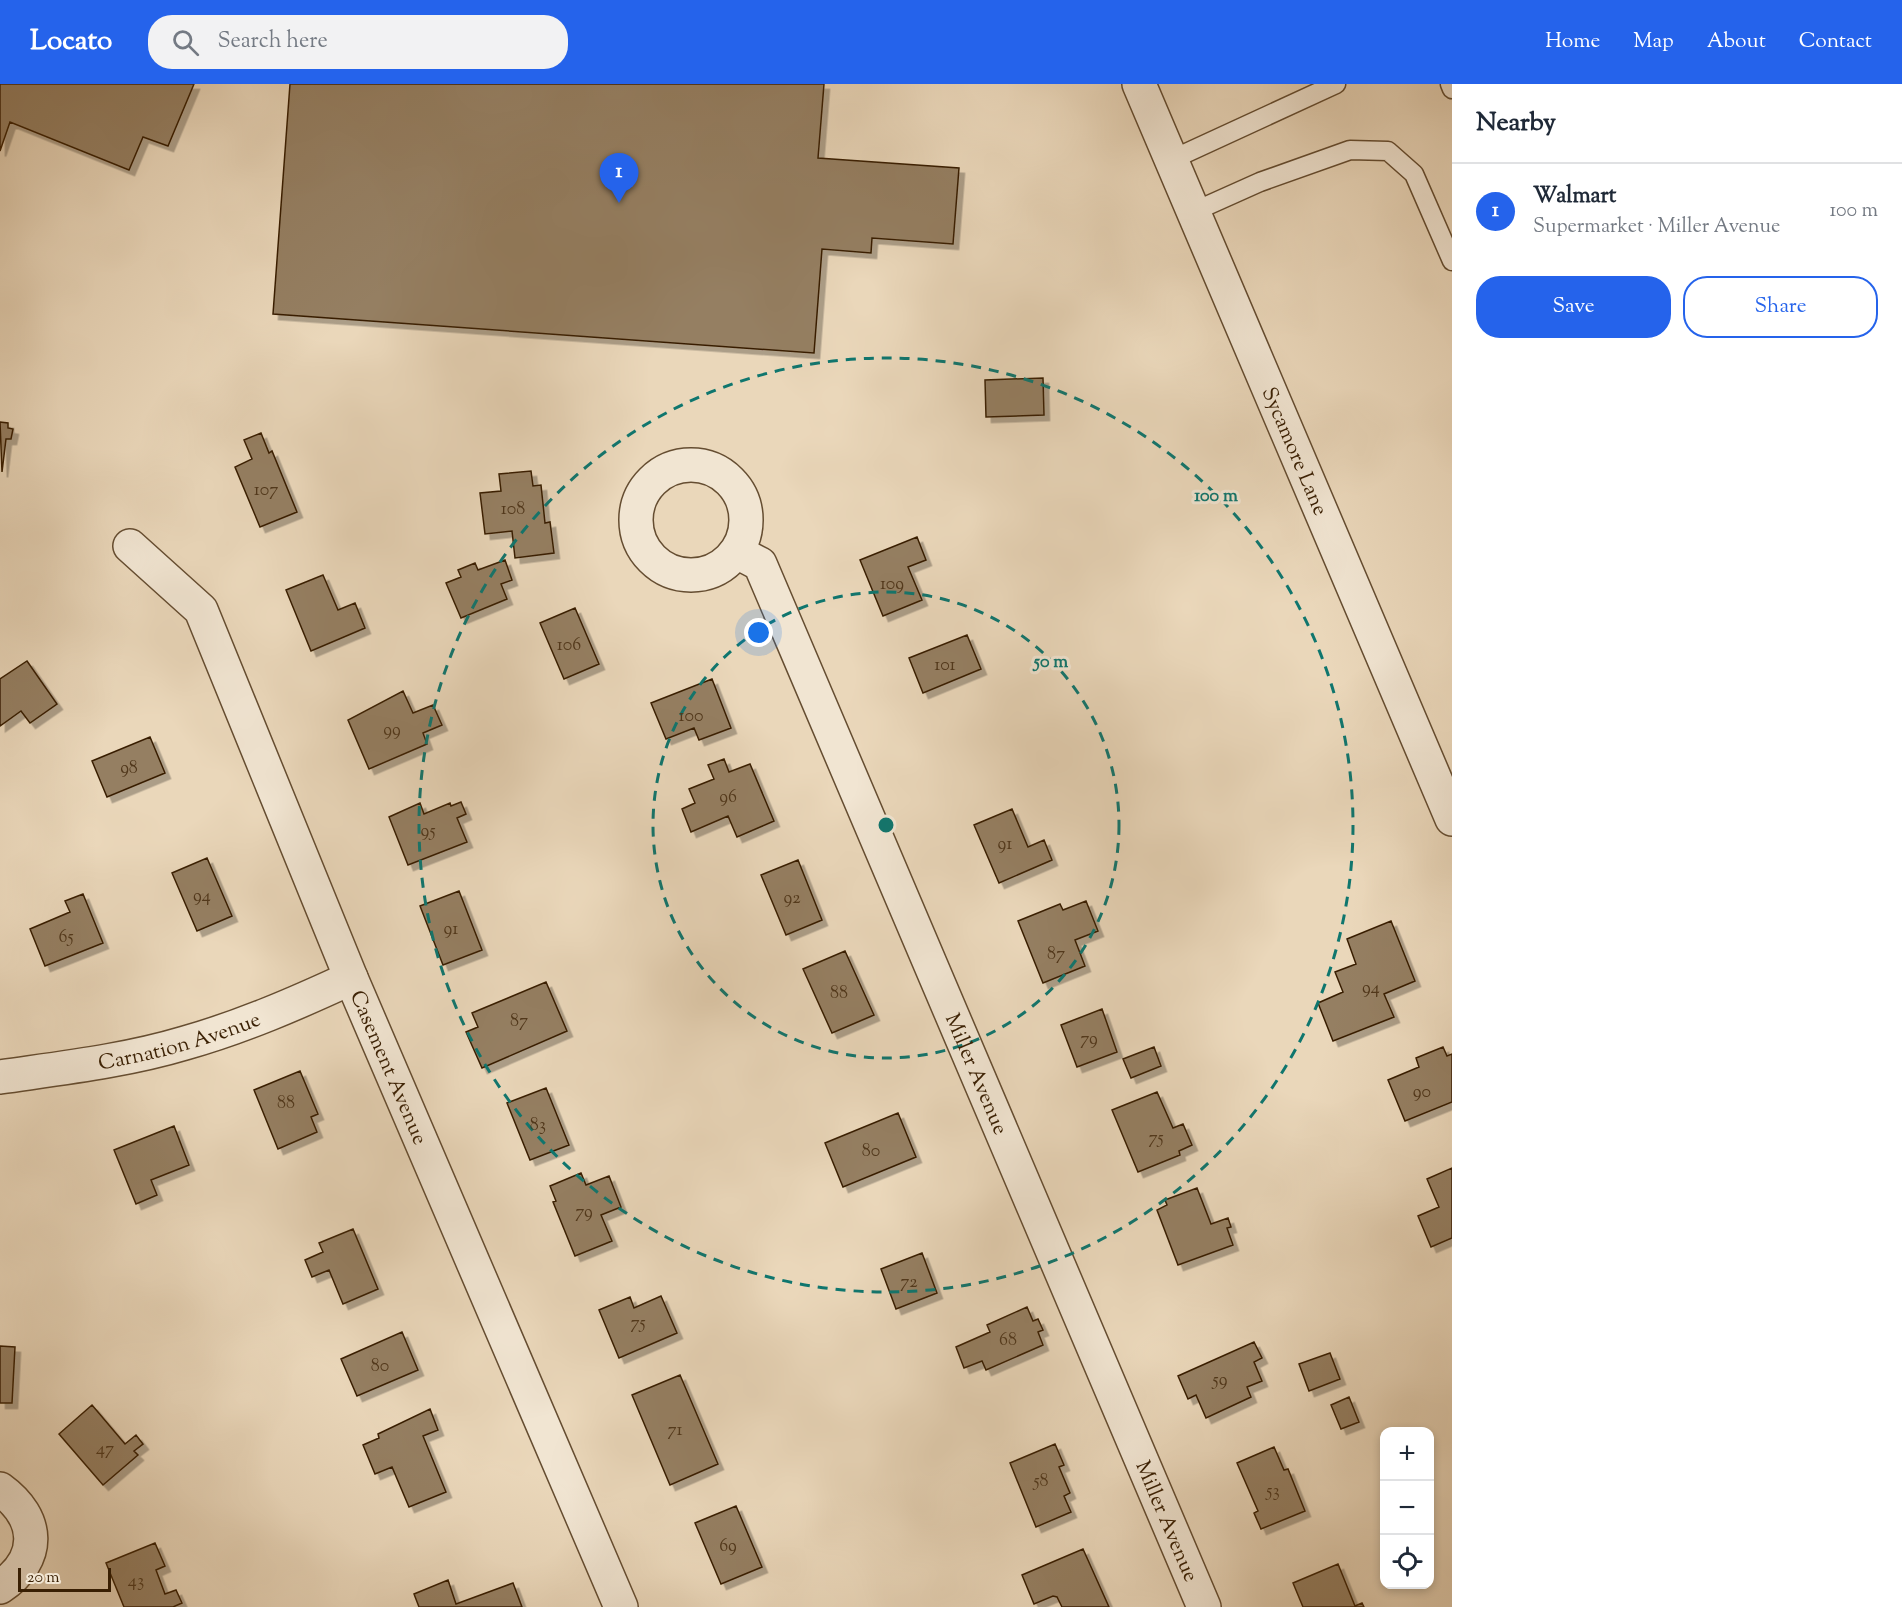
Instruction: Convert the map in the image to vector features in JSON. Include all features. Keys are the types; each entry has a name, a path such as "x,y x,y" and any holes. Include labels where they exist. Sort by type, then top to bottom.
{"street":[{"name":"Sycamore Lane","path":"1139,84 1452,819"},
{"name":"Casement Avenue","path":"130,546 201,610 351,978 621,1607"},
{"name":"Miller Avenue","path":"737,552 760,564 1204,1607"},
{"name":"Carnation Avenue","path":"0,1077 104,1061 184,1044 283,1009 351,978"},
{"path":"0,1489 16,1501 28,1519 32,1540 27,1560 15,1577 0,1587"},
{"path":"0,1597 4,1607"}],"lane":[{"path":"1171,160 1336,84"},
{"path":"1450,84 1452,89"},
{"path":"1193,212 1260,182 1350,150 1388,151 1414,174 1452,261"}],"building":[{"path":"0,84 194,84 168,146 143,137 129,170 10,122 0,151"},
{"path":"290,84 824,84 818,158 959,168 953,244 872,238 871,253 822,249 814,353 273,314"},
{"path":"1043,378 1044,415 986,417 985,380"},
{"path":"0,422 8,423 8,428 13,429 11,439 6,439 2,472"},
{"path":"261,433 269,453 272,451 297,512 260,527 235,467 252,459 244,440"},
{"path":"531,471 533,486 541,485 545,523 550,522 554,553 515,558 512,531 485,534 480,493 501,491 499,474"},
{"path":"917,537 926,560 908,567 922,600 883,616 860,560"},
{"path":"505,560 512,580 501,584 507,599 461,618 446,583 461,577 458,570 475,563 478,570"},
{"path":"323,575 338,610 355,603 365,628 311,651 286,590"},
{"path":"575,608 599,664 564,679 540,623"},
{"path":"967,635 981,669 923,693 909,658"},
{"path":"27,661 57,704 30,723 21,711 0,726 0,679"},
{"path":"712,679 731,728 699,740 694,728 666,739 651,703"},
{"path":"403,691 413,713 433,705 442,725 423,733 427,744 369,769 348,720"},
{"path":"150,737 165,773 107,797 92,761"},
{"path":"724,759 729,772 750,764 774,821 737,837 728,816 691,832 682,809 695,803 689,789 714,779 708,765"},
{"path":"461,802 466,814 457,818 467,842 408,865 389,817 420,803 424,814 450,803 451,806"},
{"path":"1012,809 1028,847 1044,840 1052,860 999,883 974,825"},
{"path":"207,858 232,916 197,931 172,873"},
{"path":"798,860 822,920 786,935 761,875"},
{"path":"459,891 482,950 443,965 420,906"},
{"path":"83,894 103,943 45,966 30,929 70,912 65,901"},
{"path":"1086,901 1098,931 1075,940 1085,966 1043,983 1018,921 1060,904 1063,910"},
{"path":"1391,921 1415,981 1384,994 1394,1017 1333,1041 1318,1003 1343,992 1335,972 1356,964 1347,939"},
{"path":"845,951 874,1015 832,1033 803,969"},
{"path":"546,982 567,1031 482,1068 466,1032 478,1027 472,1013"},
{"path":"1102,1009 1117,1052 1077,1067 1061,1025"},
{"path":"1154,1047 1161,1066 1131,1078 1123,1059"},
{"path":"1443,1047 1447,1056 1452,1054 1452,1102 1405,1121 1388,1080 1419,1067 1416,1058"},
{"path":"300,1071 318,1114 311,1117 317,1132 278,1149 254,1090"},
{"path":"546,1088 569,1145 530,1160 507,1103"},
{"path":"1157,1092 1173,1128 1183,1124 1192,1145 1179,1151 1180,1155 1138,1172 1112,1110"},
{"path":"898,1113 916,1157 843,1187 825,1143"},
{"path":"174,1126 189,1165 151,1180 157,1195 136,1204 114,1150"},
{"path":"1452,1168 1452,1238 1431,1247 1418,1216 1439,1207 1427,1179"},
{"path":"581,1173 586,1185 609,1176 621,1207 601,1215 612,1241 575,1256 553,1202 556,1201 550,1186"},
{"path":"1197,1188 1211,1224 1228,1218 1231,1227 1227,1228 1233,1245 1178,1265 1157,1210 1167,1205 1165,1200"},
{"path":"353,1229 378,1289 343,1304 329,1270 312,1277 305,1260 323,1252 319,1243"},
{"path":"922,1253 937,1293 896,1309 881,1269"},
{"path":"661,1296 677,1333 619,1358 599,1310 630,1297 634,1308"},
{"path":"1027,1307 1033,1321 1038,1319 1043,1330 1038,1332 1043,1345 986,1370 982,1361 964,1368 956,1347 990,1332 987,1325"},
{"path":"402,1332 418,1370 357,1396 341,1359"},
{"path":"1254,1342 1262,1358 1254,1362 1262,1381 1247,1387 1251,1397 1206,1418 1196,1395 1188,1399 1178,1376"},
{"path":"0,1346 15,1347 12,1403 0,1403"},
{"path":"1330,1353 1340,1379 1309,1391 1299,1364"},
{"path":"680,1375 718,1464 670,1485 632,1395"},
{"path":"1349,1397 1359,1422 1341,1429 1331,1405"},
{"path":"92,1405 125,1444 136,1435 143,1444 134,1451 138,1455 103,1485 59,1434"},
{"path":"430,1409 438,1430 423,1436 446,1492 409,1507 392,1467 375,1474 363,1445 379,1438 378,1434"},
{"path":"1055,1444 1064,1465 1059,1467 1070,1493 1064,1496 1071,1512 1036,1527 1010,1463"},
{"path":"1274,1447 1284,1470 1288,1469 1305,1511 1261,1529 1254,1513 1258,1511 1237,1463"},
{"path":"736,1506 762,1567 721,1584 695,1523"},
{"path":"155,1543 165,1566 156,1570 165,1594 176,1590 182,1603 173,1607 124,1607 106,1563"},
{"path":"1083,1549 1109,1607 1062,1607 1057,1597 1053,1596 1034,1604 1022,1575"},
{"path":"1338,1564 1355,1606 1362,1603 1364,1607 1303,1607 1293,1583"},
{"path":"448,1580 456,1604 513,1583 522,1607 419,1607 414,1594"}],"place":[{"name":"Walmart","path":"619,203"}]}
